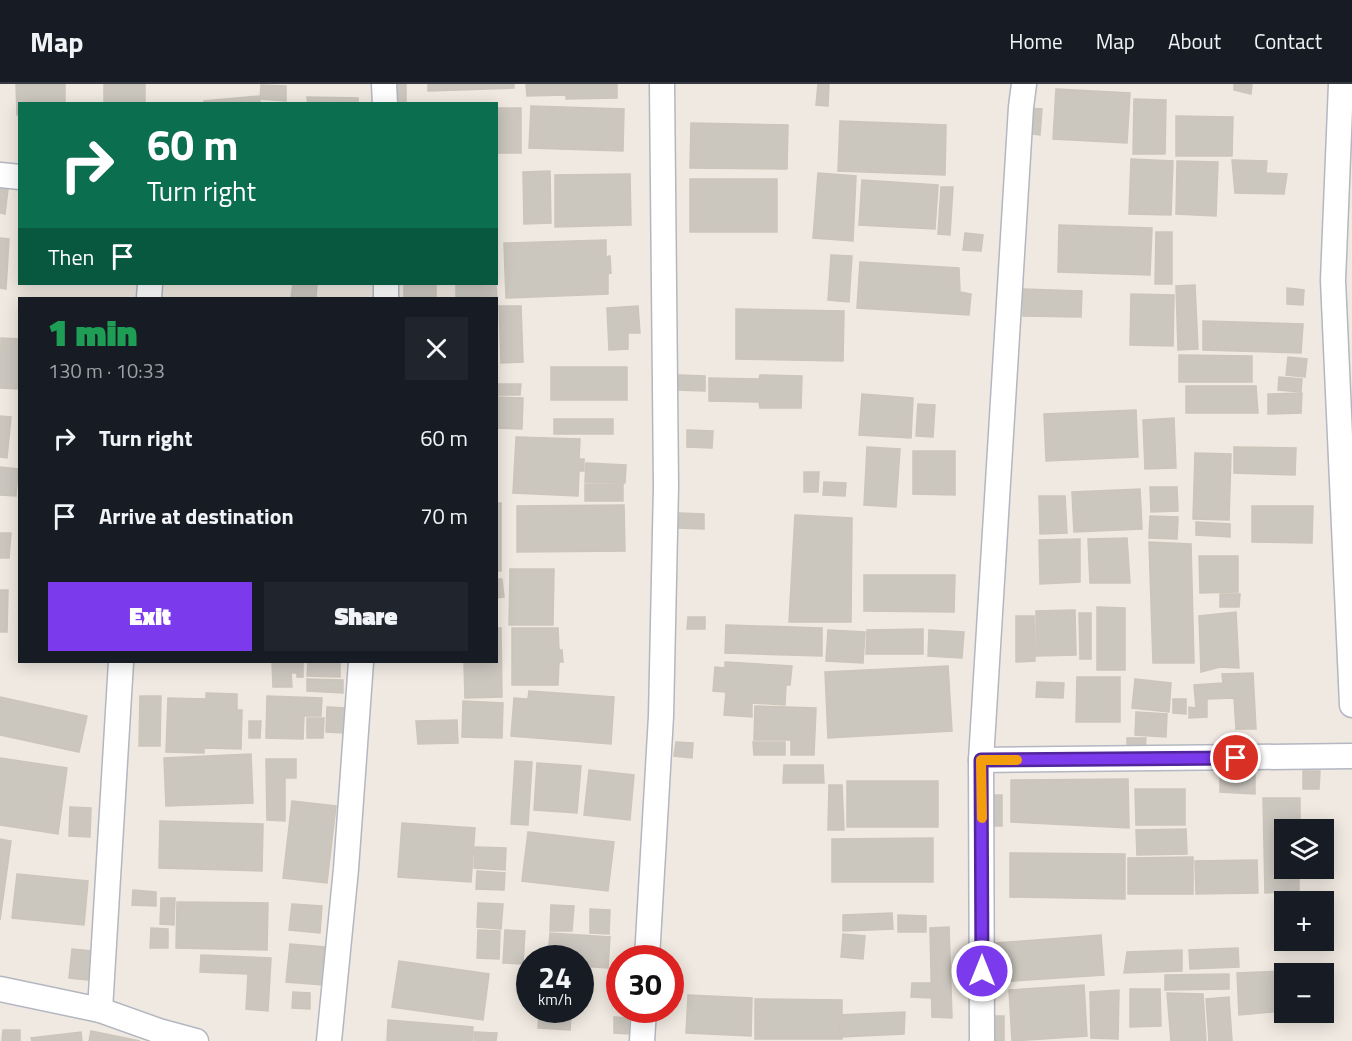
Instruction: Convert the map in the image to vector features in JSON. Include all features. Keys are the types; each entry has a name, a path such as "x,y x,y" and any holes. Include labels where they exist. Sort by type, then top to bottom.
{"street":[{"path":"384,84 385,102"},
{"path":"648,945 661,716 666,486 662,84"},
{"path":"982,1041 981,760 1020,118 1024,84"},
{"path":"1341,84 1352,705"},
{"path":"0,175 18,177"},
{"path":"100,1010 121,663"},
{"path":"328,1041 346,869 361,663"},
{"path":"981,760 1352,756"},
{"path":"0,989 100,1010 159,1031 196,1041"},
{"path":"642,1041 643,1023"}],"building":[{"path":"16,84 65,84 65,102 18,102 17,115"},
{"path":"104,84 145,84 145,102 104,102"},
{"path":"387,84 406,84 406,102 388,102"},
{"path":"428,84 514,84 514,88 428,91"},
{"path":"526,84 617,84 617,98 566,99 566,95 527,96"},
{"path":"818,84 829,84 828,106 816,105"},
{"path":"1234,84 1252,84 1251,94 1234,90"},
{"path":"261,85 286,86 286,101 260,99"},
{"path":"1056,89 1130,93 1127,143 1053,139"},
{"path":"260,96 260,102 204,101"},
{"path":"307,97 358,98 358,102 308,102"},
{"path":"1134,99 1166,100 1165,154 1133,154"},
{"path":"531,106 624,109 623,151 529,148"},
{"path":"498,108 521,108 521,153 498,153"},
{"path":"1028,108 1042,109 1040,135 1026,133"},
{"path":"1176,116 1233,117 1232,156 1176,156"},
{"path":"840,121 946,125 945,175 838,171"},
{"path":"691,123 788,125 787,169 690,168"},
{"path":"1131,159 1173,161 1171,215 1129,214"},
{"path":"1232,160 1267,161 1266,173 1287,174 1284,194 1235,193"},
{"path":"1177,161 1218,162 1216,216 1176,214"},
{"path":"550,171 551,223 524,224 523,172"},
{"path":"818,173 856,176 853,241 813,238"},
{"path":"630,174 631,225 555,227 555,175"},
{"path":"690,179 777,179 777,232 690,232"},
{"path":"862,180 938,185 935,229 859,225"},
{"path":"941,187 953,187 950,235 938,234"},
{"path":"0,188 8,189 5,214 0,213"},
{"path":"1059,225 1152,228 1150,275 1058,272"},
{"path":"1156,232 1172,232 1172,284 1155,284"},
{"path":"965,233 983,235 981,251 963,250"},
{"path":"0,238 9,239 6,289 0,288"},
{"path":"606,240 606,257 610,256 611,273 608,274 608,294 506,298 504,243"},
{"path":"831,255 852,256 849,302 828,300"},
{"path":"860,262 959,268 960,292 971,294 969,315 857,308"},
{"path":"293,285 317,285 316,297 291,297"},
{"path":"404,285 436,285 436,297 404,297"},
{"path":"456,285 496,285 497,297 456,297"},
{"path":"1195,285 1198,349 1178,350 1176,286"},
{"path":"1287,288 1304,290 1303,305 1287,304"},
{"path":"1023,289 1082,291 1081,317 1023,316"},
{"path":"1131,294 1174,295 1173,346 1130,345"},
{"path":"499,306 521,306 523,362 501,363"},
{"path":"638,306 640,333 628,333 628,349 609,350 607,308"},
{"path":"736,309 844,311 843,361 736,359"},
{"path":"1203,321 1303,324 1301,353 1203,350"},
{"path":"1,338 18,339 18,389 0,388"},
{"path":"1179,355 1252,356 1252,382 1179,382"},
{"path":"1288,357 1307,359 1305,377 1286,375"},
{"path":"551,367 627,367 627,400 551,400"},
{"path":"678,375 705,376 705,391 677,390"},
{"path":"760,375 802,376 801,408 760,408 759,402 709,401 709,378 759,379"},
{"path":"1279,377 1302,379 1301,392 1278,390"},
{"path":"498,384 521,384 520,395 498,395"},
{"path":"1186,386 1256,386 1258,413 1186,413"},
{"path":"1302,393 1301,413 1268,414 1268,394"},
{"path":"862,394 913,398 911,438 859,435"},
{"path":"498,397 523,398 522,429 498,428"},
{"path":"918,404 935,405 933,437 916,436"},
{"path":"1136,410 1138,457 1046,461 1044,414"},
{"path":"0,416 11,417 7,458 0,457"},
{"path":"1174,418 1176,468 1145,469 1143,420"},
{"path":"554,419 613,419 613,434 554,434"},
{"path":"687,430 713,431 712,448 687,447"},
{"path":"516,437 580,439 579,459 584,459 584,471 579,471 578,496 513,493"},
{"path":"867,447 900,449 896,507 864,505"},
{"path":"1234,447 1296,448 1295,475 1234,473"},
{"path":"913,451 955,451 955,495 913,494"},
{"path":"1195,453 1231,454 1229,520 1193,519"},
{"path":"586,463 626,465 625,483 585,482"},
{"path":"0,467 18,469 16,496 0,495"},
{"path":"804,472 819,472 818,492 804,492"},
{"path":"824,482 846,483 845,496 823,495"},
{"path":"585,484 623,484 623,501 585,501"},
{"path":"1150,487 1177,487 1178,511 1151,512"},
{"path":"1140,489 1142,529 1074,532 1072,492"},
{"path":"1039,496 1065,496 1067,533 1040,534"},
{"path":"498,503 501,503 501,571 498,571"},
{"path":"624,505 625,551 517,552 517,506"},
{"path":"1252,506 1313,506 1312,543 1252,542"},
{"path":"679,513 704,514 704,529 678,528"},
{"path":"795,515 852,518 851,622 789,622"},
{"path":"1150,516 1178,517 1177,539 1149,538"},
{"path":"1196,522 1230,524 1230,537 1196,535"},
{"path":"0,533 11,533 9,558 0,558"},
{"path":"1127,538 1130,583 1090,583 1088,539"},
{"path":"1080,539 1080,582 1040,584 1039,540"},
{"path":"1149,542 1191,544 1194,663 1153,663"},
{"path":"1199,556 1238,556 1238,592 1200,593"},
{"path":"510,569 554,569 553,625 509,625"},
{"path":"864,575 955,575 954,612 864,611"},
{"path":"498,579 502,579 504,597 498,598"},
{"path":"0,590 8,590 7,632 0,632"},
{"path":"1220,594 1240,594 1239,607 1220,607"},
{"path":"1097,607 1125,608 1125,670 1097,670"},
{"path":"1075,610 1076,655 1036,656 1036,611"},
{"path":"1236,612 1239,668 1220,667 1201,672 1199,616"},
{"path":"1079,613 1091,613 1091,659 1080,659"},
{"path":"1016,616 1034,616 1035,661 1016,662"},
{"path":"688,617 705,617 705,629 687,629"},
{"path":"726,625 822,628 822,656 725,653"},
{"path":"498,628 501,628 502,697 465,698 464,663 498,663"},
{"path":"512,628 558,628 559,650 562,650 563,662 559,662 558,685 512,685"},
{"path":"923,629 923,654 866,654 867,630"},
{"path":"828,630 865,632 863,663 826,661"},
{"path":"929,630 964,632 962,658 928,656"},
{"path":"725,662 792,666 790,685 786,685 785,705 752,703 752,717 724,715 726,692 713,691 715,667 725,668"},
{"path":"272,663 303,663 303,677 297,677 297,673 291,673 292,687 273,687"},
{"path":"308,663 340,663 340,677 307,676"},
{"path":"948,666 952,731 828,738 825,672"},
{"path":"1253,673 1256,729 1236,729 1234,698 1207,699 1207,717 1189,718 1189,707 1196,708 1194,685 1223,683 1222,674"},
{"path":"1077,677 1120,677 1120,722 1076,722"},
{"path":"307,679 343,680 343,693 307,691"},
{"path":"1135,679 1171,683 1169,712 1132,708"},
{"path":"1037,682 1064,683 1063,698 1036,697"},
{"path":"529,691 614,697 611,744 511,736 514,698 528,699"},
{"path":"206,693 237,694 237,710 242,710 241,749 204,748 204,753 166,752 168,698 206,699"},
{"path":"140,696 161,696 160,746 139,746"},
{"path":"267,696 322,698 321,716 304,716 303,739 266,738"},
{"path":"0,697 87,716 79,752 0,735"},
{"path":"1173,699 1186,699 1186,714 1173,713"},
{"path":"463,701 503,703 502,738 462,737"},
{"path":"755,706 816,708 814,755 791,755 791,740 754,740"},
{"path":"327,707 347,708 345,733 326,732"},
{"path":"1136,712 1167,714 1166,737 1135,735"},
{"path":"307,718 324,718 323,738 307,738"},
{"path":"457,720 458,743 418,744 416,721"},
{"path":"249,721 261,721 260,738 249,738"},
{"path":"1127,738 1146,738 1145,750 1127,749"},
{"path":"676,742 693,743 692,758 674,756"},
{"path":"753,742 785,742 785,755 754,755"},
{"path":"251,754 253,803 166,806 164,758"},
{"path":"0,758 67,768 58,834 0,825"},
{"path":"266,759 296,759 296,778 285,778 285,821 267,820"},
{"path":"515,761 532,762 528,825 511,824"},
{"path":"537,763 581,766 577,813 534,810"},
{"path":"784,765 823,765 824,783 783,783"},
{"path":"589,770 634,775 630,820 584,815"},
{"path":"1303,771 1320,771 1319,789 1303,789"},
{"path":"1220,773 1255,773 1255,794 1220,792"},
{"path":"1128,779 1129,828 1011,822 1011,780"},
{"path":"847,781 938,781 938,827 847,827"},
{"path":"829,785 842,785 844,830 828,830"},
{"path":"1135,789 1185,789 1185,825 1136,825"},
{"path":"990,795 1002,795 1002,826 989,826"},
{"path":"1263,798 1300,798 1300,819 1274,819 1274,879 1299,879 1299,891 1265,893"},
{"path":"292,801 336,806 327,883 283,878"},
{"path":"70,807 91,808 90,837 69,836"},
{"path":"160,821 263,824 262,871 159,868"},
{"path":"402,823 475,828 471,882 398,877"},
{"path":"1186,829 1187,854 1137,855 1136,830"},
{"path":"528,832 614,842 608,891 522,881"},
{"path":"933,838 933,882 832,882 832,839"},
{"path":"0,839 11,841 0,920"},
{"path":"475,847 506,848 505,870 474,868"},
{"path":"1010,853 1125,854 1125,899 1010,897"},
{"path":"1193,857 1193,894 1128,894 1128,858"},
{"path":"1257,860 1258,893 1196,894 1195,861"},
{"path":"477,871 505,873 504,890 476,889"},
{"path":"17,874 88,881 84,925 12,918"},
{"path":"133,890 156,892 156,906 132,905"},
{"path":"161,898 175,898 174,925 160,924"},
{"path":"177,902 268,903 267,950 176,948"},
{"path":"478,903 503,904 501,929 477,927"},
{"path":"292,904 322,906 320,933 289,930"},
{"path":"551,905 574,906 572,931 550,931"},
{"path":"590,909 610,910 609,934 590,933"},
{"path":"892,913 893,929 843,931 843,915"},
{"path":"898,915 926,916 926,932 898,932"},
{"path":"949,927 952,1018 932,1017 930,928"},
{"path":"151,928 168,929 168,948 150,948"},
{"path":"478,930 500,931 499,959 477,958"},
{"path":"505,930 525,931 524,945 516,945 516,964 503,963"},
{"path":"550,933 610,937 609,945 606,945 606,968 594,967 594,945 549,945"},
{"path":"843,934 865,936 863,959 841,957"},
{"path":"1101,935 1104,975 998,982 995,943"},
{"path":"290,944 326,947 323,985 286,982"},
{"path":"1238,948 1239,967 1190,969 1189,950"},
{"path":"72,949 92,951 88,980 69,978"},
{"path":"1182,950 1182,971 1124,973 1127,952"},
{"path":"201,955 271,958 268,1011 246,1009 248,974 200,972"},
{"path":"399,961 489,974 483,1020 392,1007"},
{"path":"1274,971 1274,1012 1239,1015 1237,973"},
{"path":"1229,974 1229,989 1165,990 1165,975"},
{"path":"912,983 931,983 931,998 911,997"},
{"path":"1084,985 1087,1036 1012,1041 1009,990"},
{"path":"1130,989 1160,989 1161,1026 1130,1027"},
{"path":"1119,990 1118,1039 1091,1038 1090,992"},
{"path":"293,992 310,993 310,1009 292,1008"},
{"path":"1167,993 1203,994 1206,1041 1171,1041"},
{"path":"688,995 752,998 751,1036 686,1033"},
{"path":"1229,997 1232,1041 1209,1041 1206,999"},
{"path":"755,999 842,1000 842,1039 755,1039"},
{"path":"905,1012 904,1034 840,1037 838,1015"},
{"path":"987,1016 1004,1016 1004,1041 987,1041"},
{"path":"388,1020 473,1027 472,1041 387,1041"},
{"path":"538,1023 570,1023 570,1030 538,1028"},
{"path":"614,1023 629,1023 629,1034 614,1033"},
{"path":"3,1030 20,1030 20,1041 2,1041"},
{"path":"91,1031 140,1041 89,1041"},
{"path":"81,1032 82,1041 32,1041 31,1038"},
{"path":"474,1032 497,1033 496,1041 474,1041"}],"slow traffic":[{"path":"982,818 981,760 1017,760"}],"route":[{"path":"982,971 981,760 1236,758"}]}
